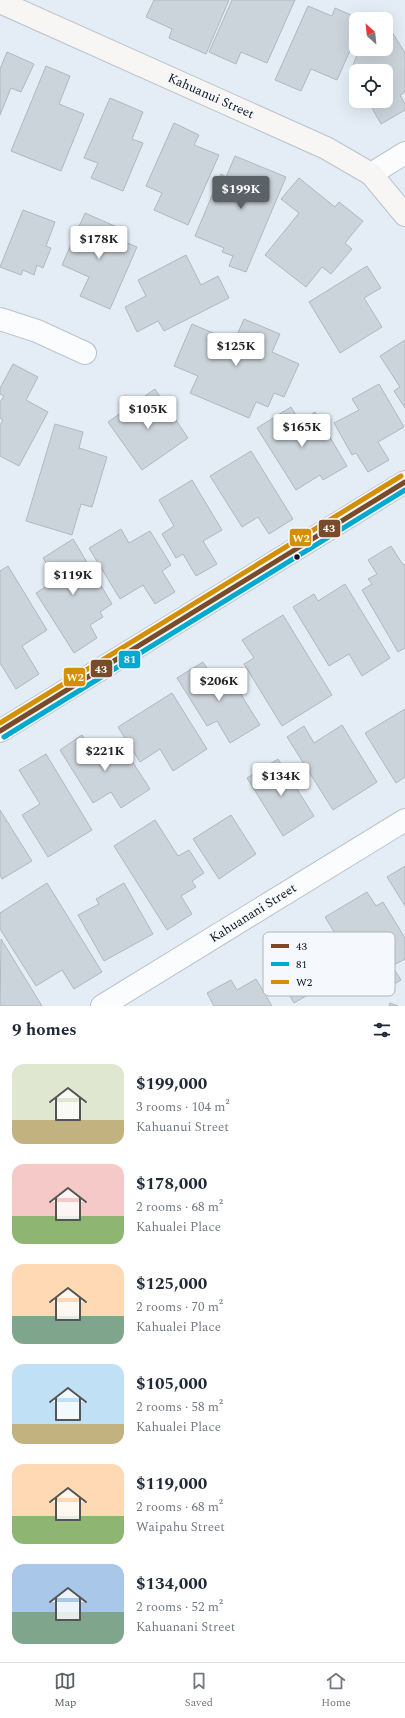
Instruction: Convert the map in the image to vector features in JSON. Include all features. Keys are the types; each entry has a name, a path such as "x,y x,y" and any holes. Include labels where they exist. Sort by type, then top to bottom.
{"street":[{"name":"Kahuanui Street","path":"0,2 326,148 371,174 405,215"},
{"path":"371,174 405,153"},
{"path":"0,319 37,331 85,354"},
{"path":"0,731 405,482"},
{"name":"Kahuanani Street","path":"102,1006 405,820"}],"building":[{"path":"154,0 229,0 206,54 169,38 172,29 146,17"},
{"path":"232,0 295,0 267,63 241,52 236,64 209,52"},
{"path":"308,6 332,16 335,8 349,14 349,53 337,80 311,69 301,91 275,80"},
{"path":"393,34 405,53 405,92 400,95 405,104 405,110 381,124 372,108 393,108 393,64 354,64 356,56 393,56"},
{"path":"7,52 34,64 21,92 11,88 0,115 0,69"},
{"path":"46,66 70,76 59,104 84,114 61,171 11,151"},
{"path":"110,98 143,112 132,139 143,143 123,191 91,178 98,163 84,158"},
{"path":"174,123 199,135 194,145 219,155 188,225 154,210 162,193 146,186"},
{"path":"235,156 286,177 246,272 229,266 233,256 222,252 224,248 195,236 221,174 226,177"},
{"path":"299,178 335,207 339,202 363,221 345,243 352,249 331,274 322,267 306,287 265,255 299,213 281,199"},
{"path":"23,210 55,222 46,246 51,248 43,268 37,265 34,275 23,270 21,275 0,267"},
{"path":"85,213 117,227 113,237 137,247 110,309 80,296 89,277 62,265"},
{"path":"186,255 201,285 218,276 229,298 164,331 158,321 137,332 125,307 146,296 138,280"},
{"path":"367,266 381,288 364,298 382,327 340,353 309,302"},
{"path":"244,319 280,334 272,352 299,364 284,397 274,393 268,407 256,402 249,418 190,393 198,376 174,366 192,324 234,342"},
{"path":"405,340 405,408 394,391 400,387 380,356"},
{"path":"13,364 38,377 26,400 48,412 19,466 0,456 0,425 3,420 0,418 0,402 4,396 0,394 0,388"},
{"path":"379,384 404,427 378,442 389,460 368,472 356,453 352,455 334,423 359,410 352,399"},
{"path":"155,389 188,438 142,470 108,422"},
{"path":"291,407 300,422 315,412 347,466 323,480 320,475 296,490 257,428"},
{"path":"55,424 83,432 79,448 107,457 92,507 81,504 72,535 26,521"},
{"path":"251,451 293,519 269,534 258,517 242,527 210,476"},
{"path":"192,480 222,530 203,541 217,564 196,576 183,554 176,558 162,534 174,526 159,500"},
{"path":"121,529 129,543 150,531 171,565 162,571 175,592 155,604 143,585 120,599 89,548"},
{"path":"73,539 112,604 100,612 103,617 90,625 97,638 74,653 36,593 56,580 43,558"},
{"path":"391,546 403,565 405,564 405,648 398,652 362,590 372,584 368,579 377,574 368,560"},
{"path":"8,566 47,630 22,646 39,674 16,689 0,663 0,571"},
{"path":"345,584 390,658 362,676 349,654 329,666 293,607 314,594 318,601"},
{"path":"283,615 332,695 282,726 244,664 254,658 242,640"},
{"path":"203,662 217,684 230,677 260,725 230,743 217,721 207,726 177,678"},
{"path":"172,693 207,749 173,771 160,749 140,762 118,727"},
{"path":"405,709 405,777 396,783 365,733"},
{"path":"342,725 377,782 333,810 287,737 304,726 314,743"},
{"path":"82,735 96,756 119,741 150,789 121,808 111,792 93,803 60,750"},
{"path":"46,754 92,830 48,857 22,815 40,804 19,770"},
{"path":"278,759 314,816 283,836 247,778"},
{"path":"0,810 32,861 2,879 0,875"},
{"path":"231,815 256,854 219,879 193,839"},
{"path":"155,820 178,856 189,850 204,873 192,881 196,887 181,896 192,914 167,930 114,846"},
{"path":"405,866 405,906 387,877"},
{"path":"47,883 102,972 74,989 62,970 36,986 0,929 0,913"},
{"path":"124,883 153,934 104,961 78,915 99,904 96,899"},
{"path":"367,892 376,906 383,902 405,938 405,959 395,964 395,932 334,932 325,917"},
{"path":"1,939 42,1006 0,1006"},
{"path":"395,971 401,980 395,983"},
{"path":"256,979 263,991 263,996 266,996 272,1006 214,1006 207,993 231,980 237,990"},
{"path":"290,996 306,996 294,1003"},
{"path":"390,1003 398,1006 389,1006"}],"transit line":[{"name":"W2","path":"0,723 401,476"},
{"name":"43","path":"0,731 405,482"},
{"name":"81","path":"4,737 405,490"}]}
